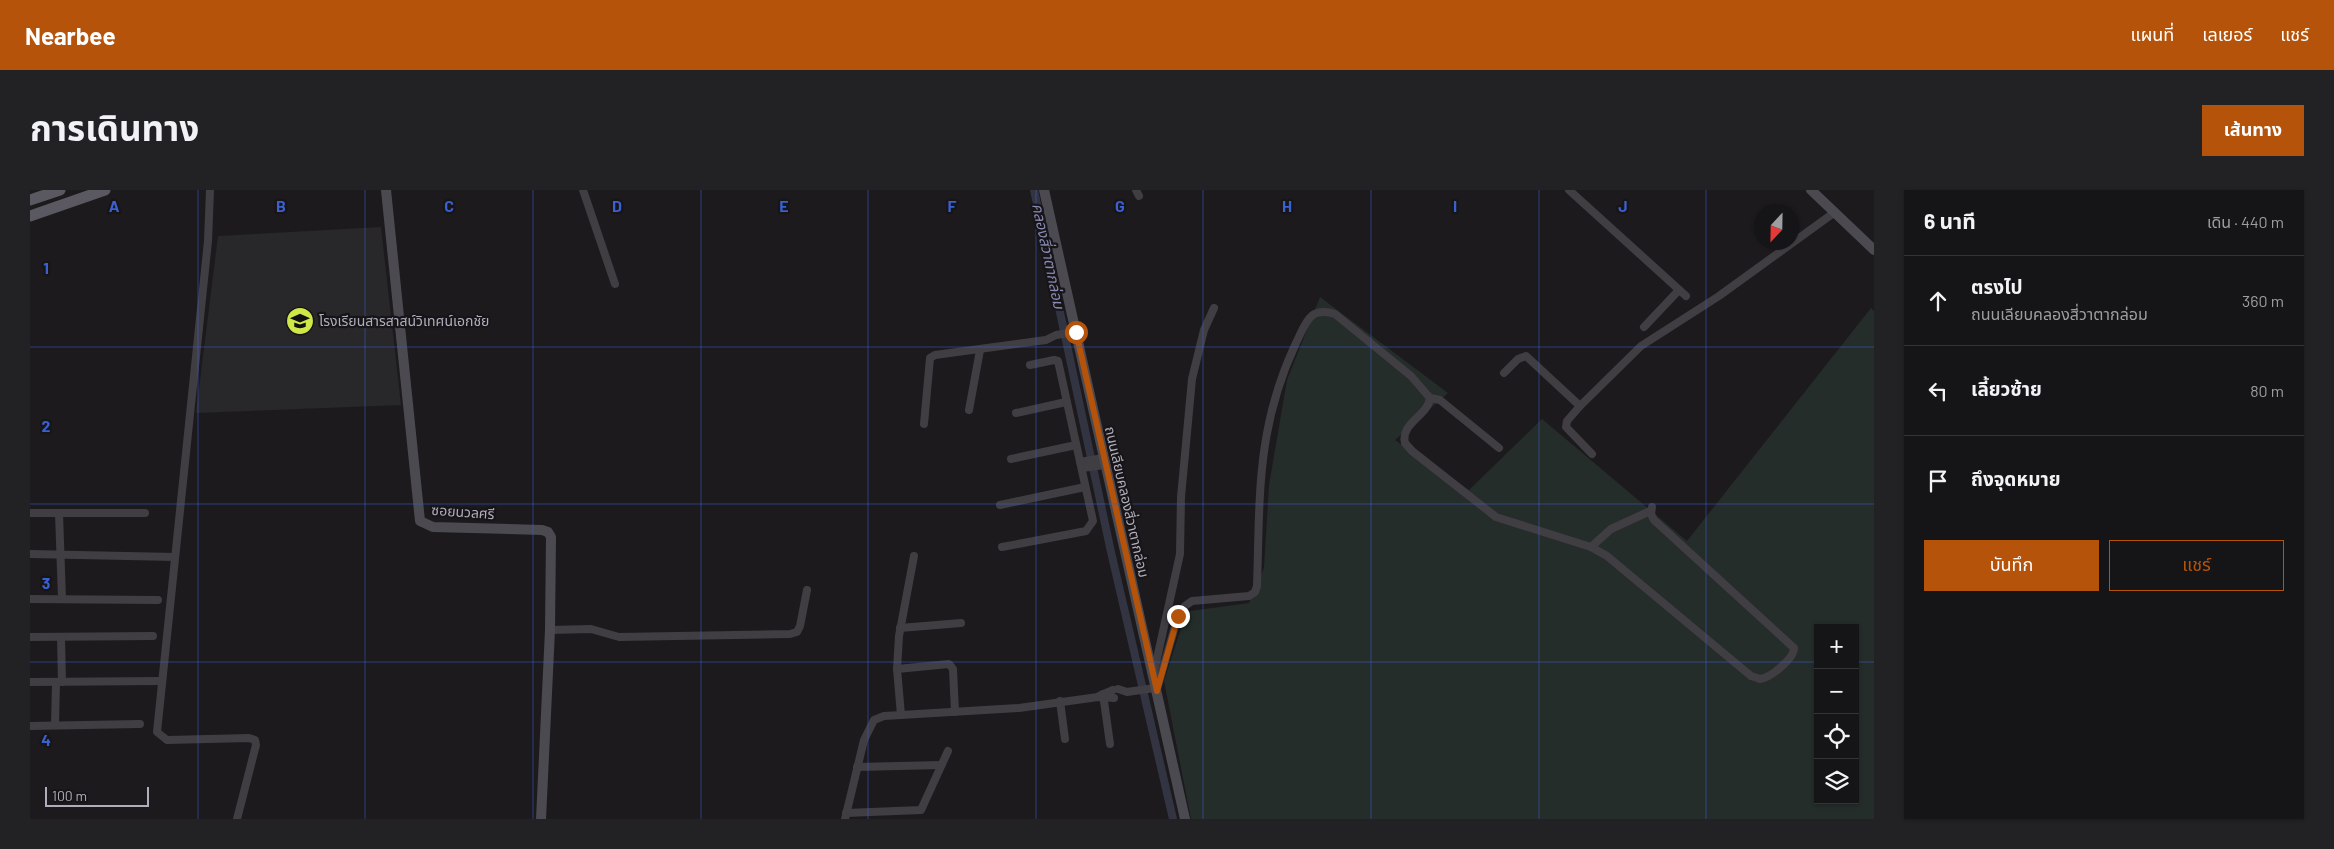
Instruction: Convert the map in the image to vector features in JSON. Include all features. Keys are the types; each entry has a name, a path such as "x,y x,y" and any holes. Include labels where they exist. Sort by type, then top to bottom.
{"main road":[{"path":"30,200 60,190"},
{"path":"30,216 105,190"}],"street":[{"path":"210,190 207,250 157,732 167,740 249,738 256,740 237,819"},
{"name":"ซอยนวลศรี","path":"386,190 420,521 433,527 548,532 551,537 550,630 541,819"},
{"path":"583,190 615,284"},
{"name":"ถนนเลียบคลองสี่วาตากล่อม","path":"1044,190 1072,332 1101,462 1153,676 1185,819"},
{"path":"1568,190 1686,296"},
{"path":"1811,190 1874,250"},
{"path":"1592,454 1566,427 1567,421 1580,406 1641,346 1719,296 1835,212"},
{"path":"1644,327 1679,290"},
{"path":"1153,676 1180,554 1184,460 1192,380 1204,330 1214,308"},
{"path":"948,751 921,810 845,816 864,740 874,720 901,715 1019,708 1156,689 1178,616 1185,606 1192,602 1249,596 1255,592 1257,586 1260,476 1270,413 1288,360 1311,315 1325,310 1335,314 1411,376 1430,398 1440,400 1499,448"},
{"path":"924,424 930,358 935,355 1046,340 1056,335 1072,332"},
{"path":"969,410 980,350"},
{"path":"1504,373 1518,359 1526,356 1580,406"},
{"path":"1002,547 1086,531 1093,521 1086,487 1085,465 1076,445 1058,361 1054,360 1030,365"},
{"path":"1430,398 1429,404 1406,430 1405,443 1412,451 1496,518 1592,547 1607,556 1751,676 1760,680 1767,677 1791,657 1794,648 1654,520 1651,509 1610,529 1592,547"},
{"path":"1016,413 1066,402"},
{"path":"1011,459 1076,445"},
{"path":"1085,465 1101,462"},
{"path":"1000,505 1086,487"},
{"path":"30,513 145,514"},
{"path":"59,513 62,599"},
{"path":"30,554 175,557"},
{"path":"901,715 897,669 900,628 914,556"},
{"path":"550,630 591,629 619,637 790,634 797,632 800,626 807,590"},
{"path":"30,599 158,600"},
{"path":"900,628 961,623"},
{"path":"30,637 152,636"},
{"path":"55,725 61,637"},
{"path":"897,669 949,664 953,669 955,712"},
{"path":"30,682 162,681"},
{"path":"1101,696 1110,744"},
{"path":"1060,701 1065,739"},
{"path":"30,726 140,724"},
{"path":"857,768 941,765"}],"shaded area":[{"name":"โรงเรียนสารสาสน์วิเทศน์เอกชัย","path":"381,227 401,405 196,413 218,236"},
{"path":"1320,297 1448,393 1395,440 1469,490 1542,419 1687,541 1871,308 1874,311 1874,819 1191,819 1164,681 1183,622 1190,611 1249,603 1264,568 1269,485 1287,380"}],"waterway":[{"name":"คลองสี่วาตากล่อม","path":"1034,190 1111,552 1173,819"}],"place":[{"name":"โรงเรียนสารสาสน์วิเทศน์เอกชัย","path":"300,321"}],"route":[{"path":"1076,332 1099,443 1157,691 1178,616"}]}
